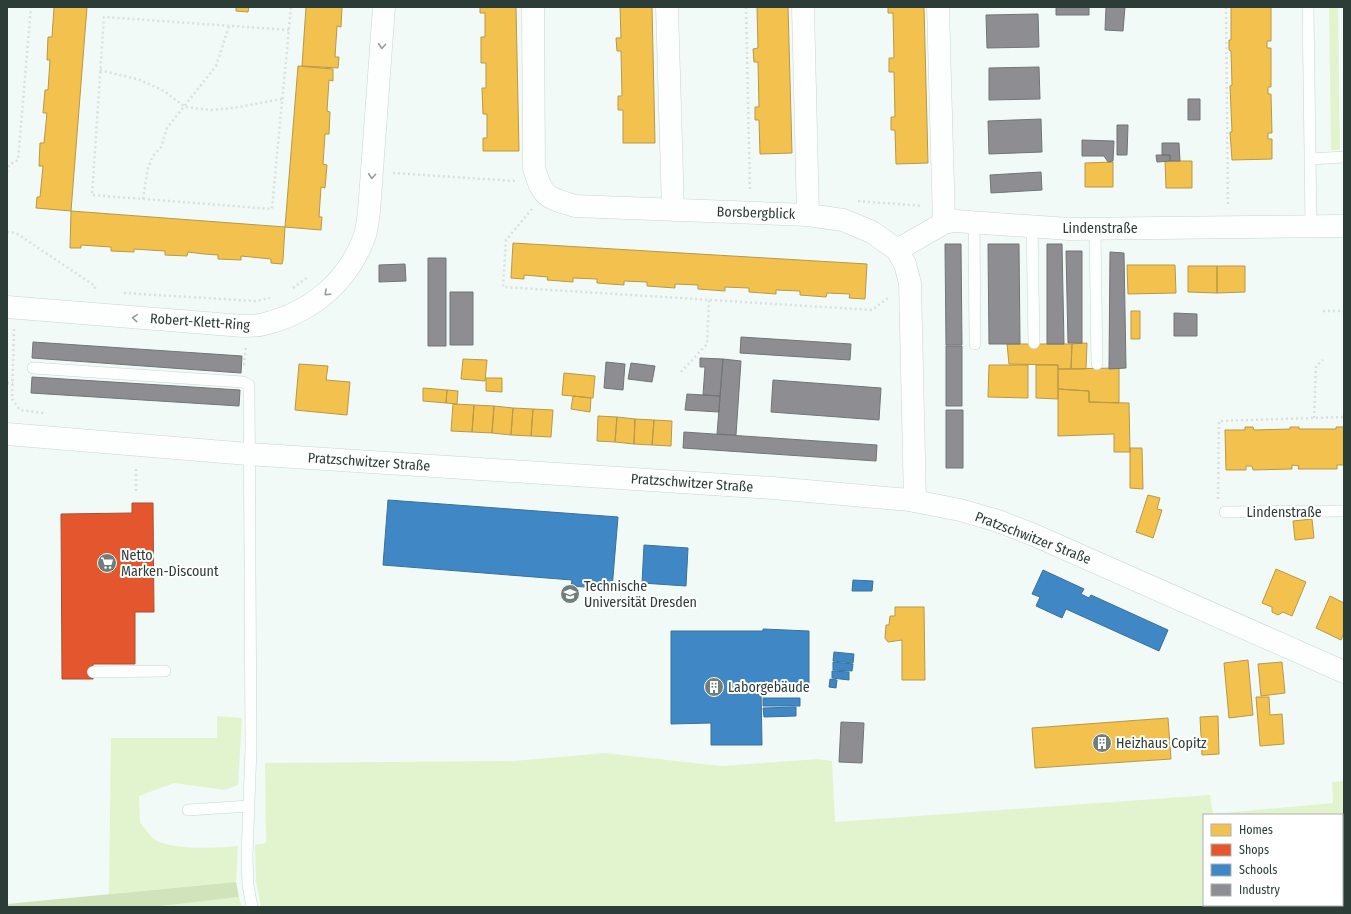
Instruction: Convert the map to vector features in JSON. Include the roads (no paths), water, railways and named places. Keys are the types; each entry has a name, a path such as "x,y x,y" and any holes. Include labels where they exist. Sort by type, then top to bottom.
{"street":[{"name":"Robert-Klett-Ring","path":"11,307 248,326 263,325 308,307 325,295 346,274 364,237 369,211 384,7"},
{"name":"Borsbergblick","path":"533,7 534,168 542,188 551,199 574,206 808,215 844,220 872,232 897,250 904,264 910,283 915,501"},
{"path":"667,7 673,210"},
{"path":"803,7 808,215"},
{"path":"938,7 943,215"},
{"name":"Lindenstraße","path":"897,250 943,215 955,221 1095,228 1344,226"},
{"name":"Pratzschwitzer Straße","path":"7,434 248,454 773,488 915,501 960,510 998,521 1034,535 1344,672"}],"lane":[{"path":"1308,7 1311,226"},
{"path":"1310,158 1344,157"},
{"path":"974,221 975,344"},
{"path":"1032,226 1034,343"},
{"path":"1095,228 1097,364"},
{"path":"32,368 243,382 249,385 251,393 248,454 251,748 247,856 248,885 252,907"},
{"name":"Lindenstraße","path":"1225,512 1344,511"},
{"path":"93,672 165,672"},
{"path":"188,810 249,806"}],"place":[{"name":"Netto Marken-Discount","path":"107,563"},
{"name":"Technische Universität Dresden","path":"570,594"},
{"name":"Laborgebäude","path":"714,687"},
{"name":"Heizhaus Copitz","path":"1102,743"}]}
